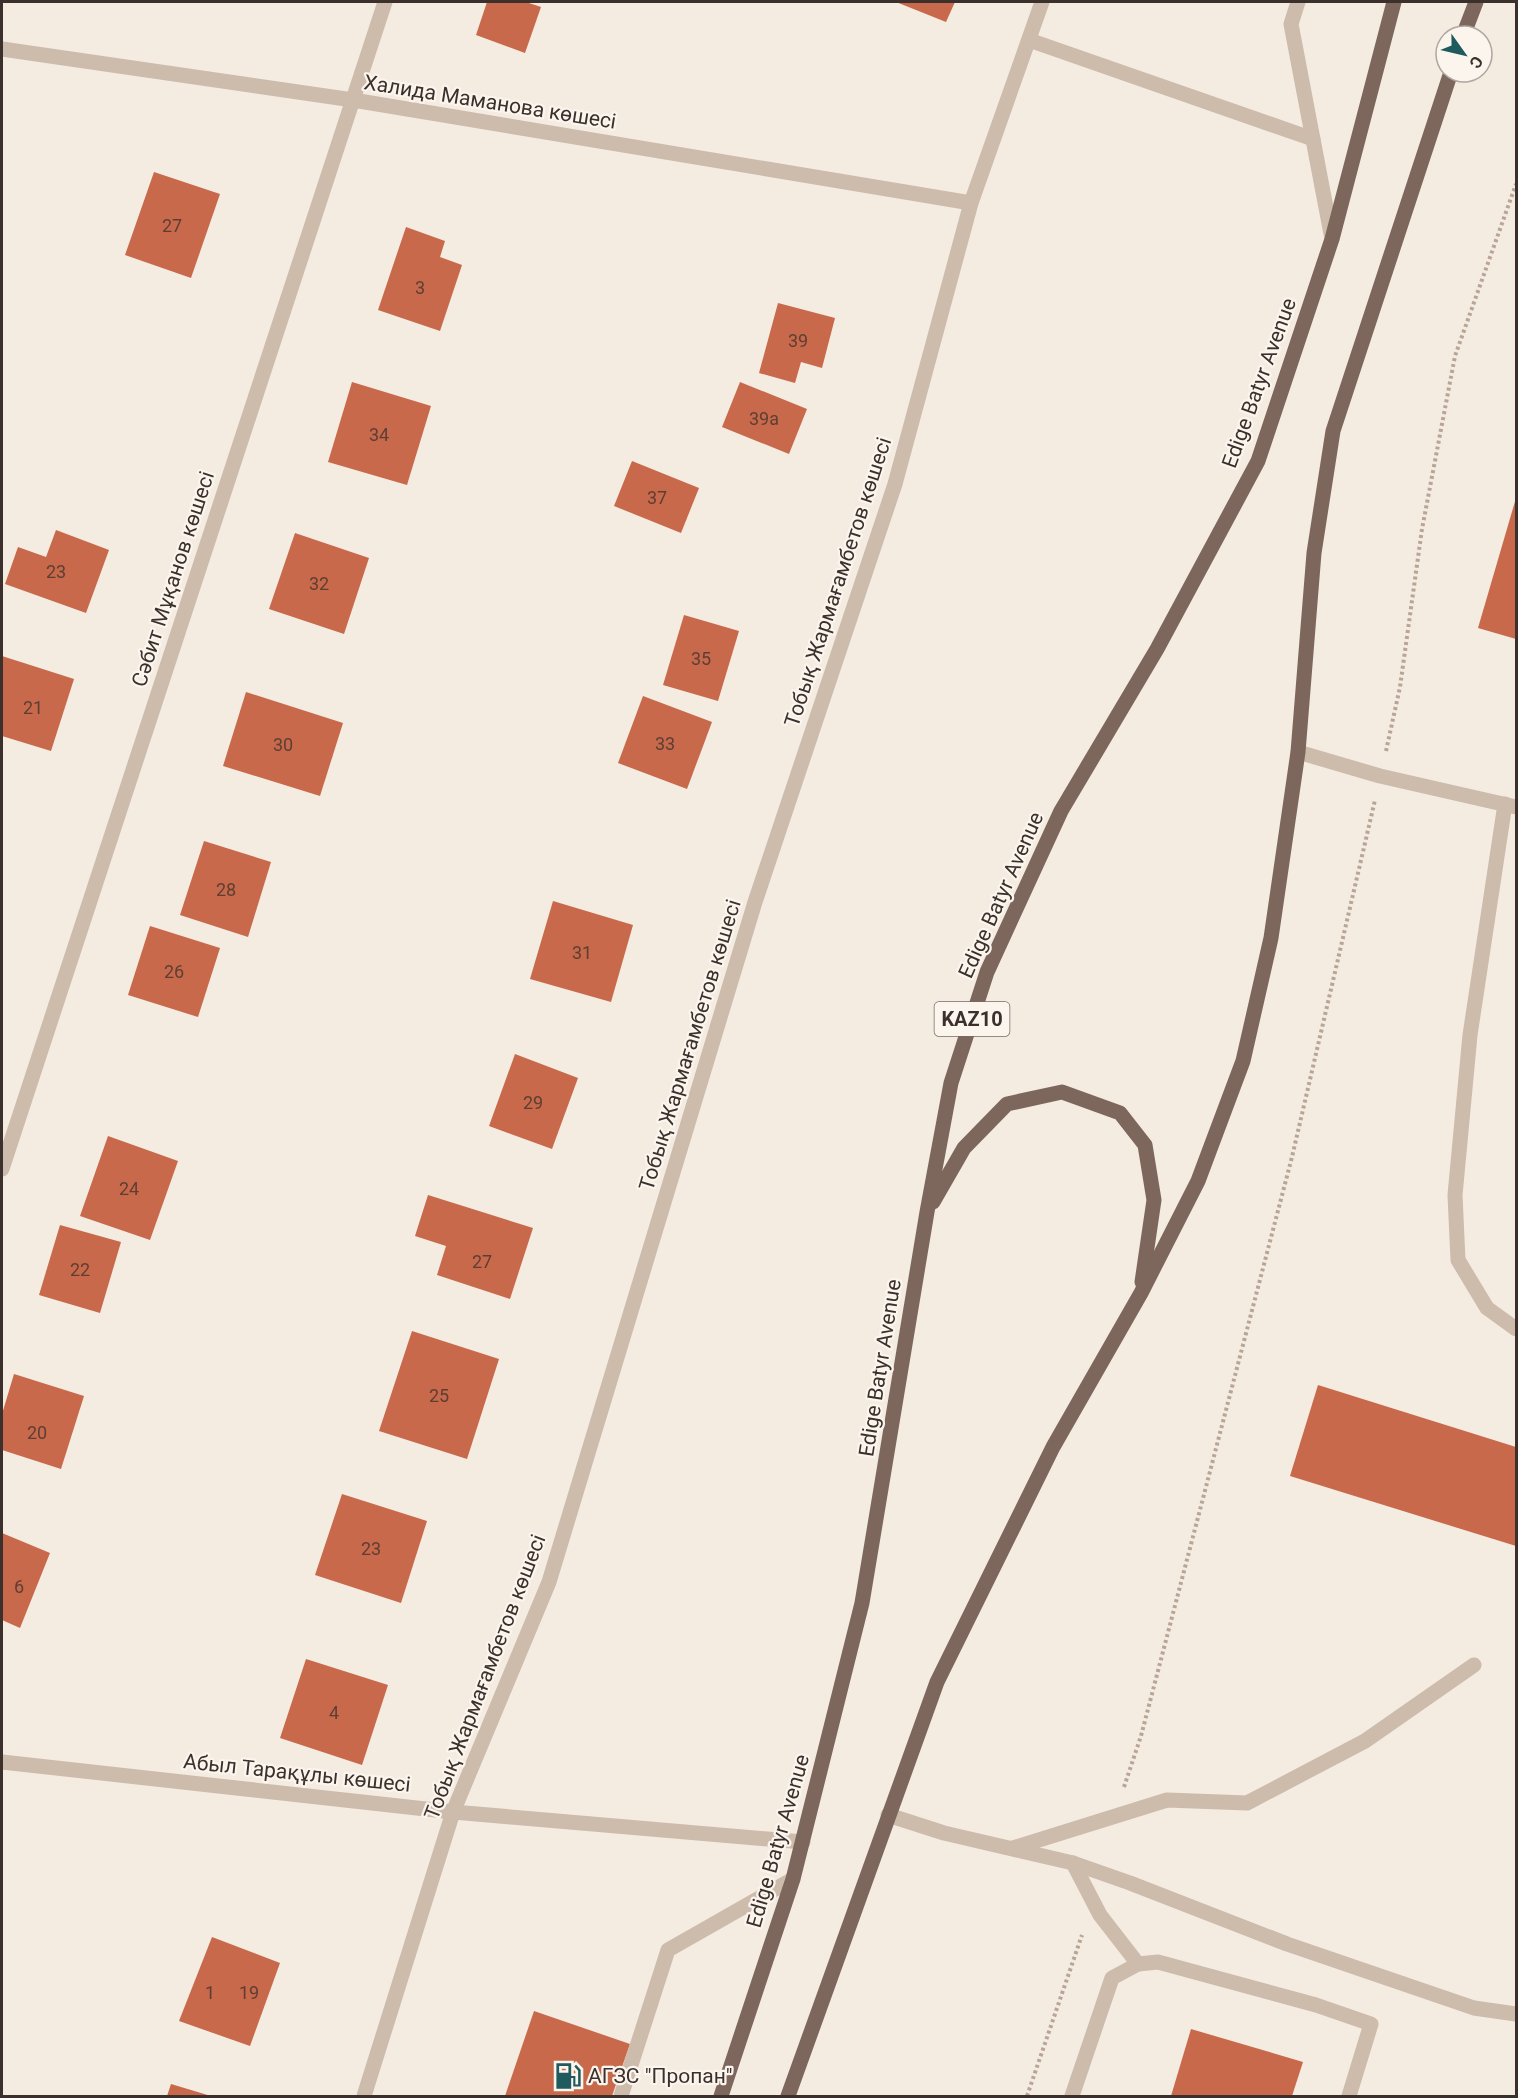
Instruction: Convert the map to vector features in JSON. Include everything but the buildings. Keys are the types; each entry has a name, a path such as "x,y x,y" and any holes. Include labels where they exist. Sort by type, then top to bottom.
{"main road":[{"name":"Edige Batyr Avenue","path":"721,2097 793,1879 862,1603 927,1212 951,1083 987,972 1061,811 1157,649 1258,461 1332,239 1394,2"},
{"path":"1468,24 1476,2"},
{"path":"788,2097 937,1682 1053,1448 1141,1293 1198,1181 1243,1061 1271,938 1298,752 1314,553 1333,431 1447,84"},
{"path":"927,1212 964,1148 1007,1104 1062,1092 1120,1113 1145,1145 1154,1200 1141,1293"}],"street":[{"name":"Сәбит Мұқанов көшесі","path":"2,1169 385,2"},
{"name":"Тобық Жармағамбетов көшесі","path":"364,2097 453,1812 549,1582 755,902 895,484 971,203 1042,2"},
{"path":"1298,2 1291,24 1332,239"},
{"path":"1029,40 1313,139"},
{"name":"Халида Маманова көшесі","path":"2,49 353,100 971,203"},
{"path":"1298,752 1380,776 1511,805 1470,1035 1455,1195 1458,1260 1487,1308 1516,1329"},
{"path":"1010,1848 1167,1800 1247,1803 1365,1741 1474,1665"},
{"name":"Абыл Тарақұлы көшесі","path":"2,1762 453,1812 803,1842"},
{"path":"888,1815 944,1833 1073,1863 1287,1944 1463,2005 1516,2014"},
{"path":"1073,1863 1100,1916 1138,1964"},
{"path":"621,2097 668,1950 793,1879"},
{"path":"1072,2097 1112,1978 1138,1964 1158,1962 1316,2005 1371,2024 1349,2097"}],"path":[{"path":"1115,1816 1141,1736 1292,1157 1400,687 1422,529 1455,356 1516,184"},
{"path":"1027,2097 1093,1902"}],"place":[{"name":"АГЗС \"Пропан\"","path":"568,2076"}]}
